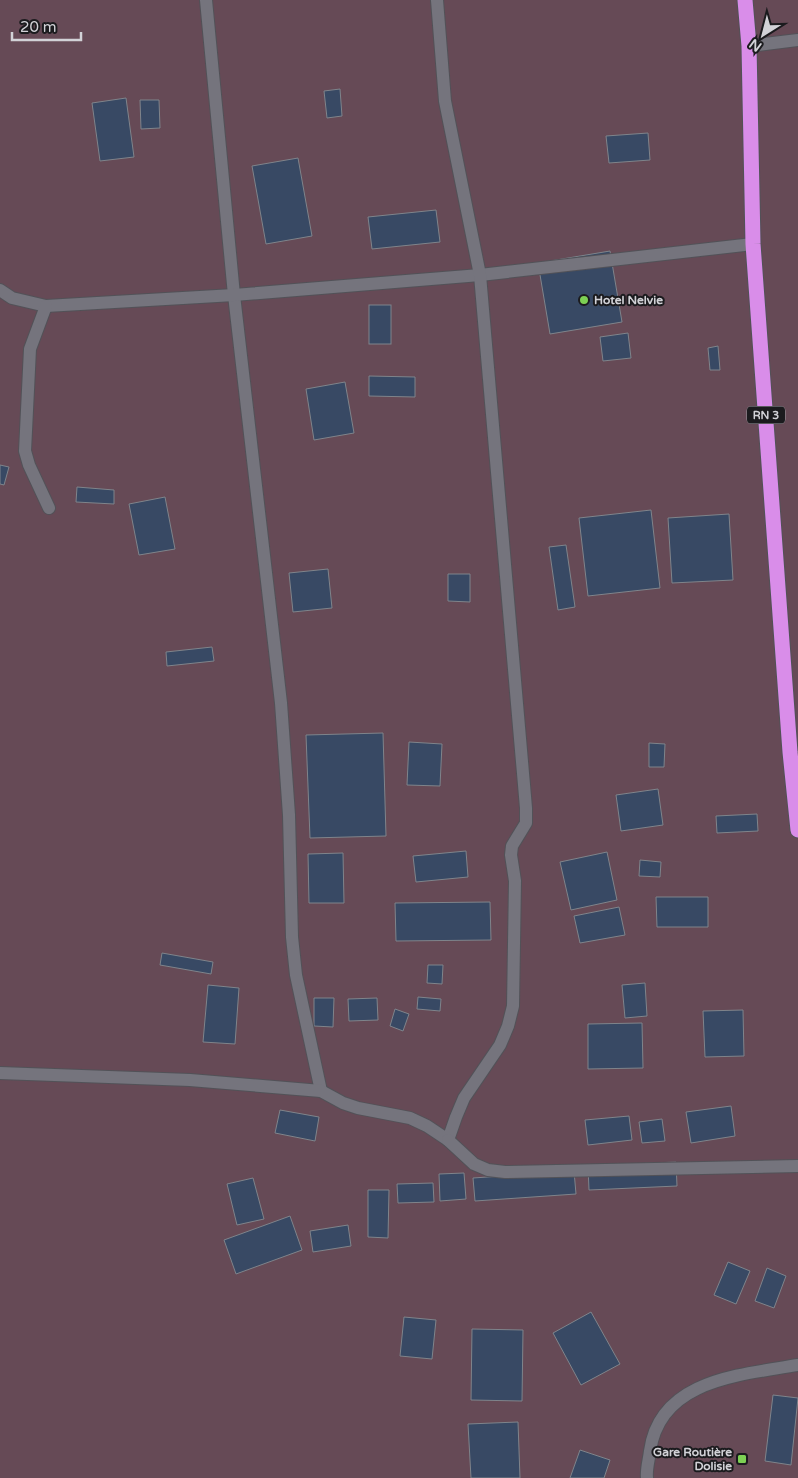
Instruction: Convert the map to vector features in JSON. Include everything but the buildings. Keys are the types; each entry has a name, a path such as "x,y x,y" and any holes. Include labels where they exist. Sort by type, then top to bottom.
{"highway":[{"name":"RN 3","path":"745,0 749,46 753,244 794,752 798,830"}],"street":[{"path":"206,0 234,295 281,702 289,815 292,937 296,976 321,1091"},
{"path":"437,0 445,101 480,275 527,816 526,823 512,846 515,881 513,1006 508,1026 500,1045 464,1098 448,1140"},
{"path":"749,46 798,40"},
{"path":"0,290 12,298 46,306 234,295 480,275 753,244"},
{"path":"46,306 30,349 25,451 29,465 49,508"},
{"path":"0,1073 190,1080 321,1091 343,1103 358,1108 410,1118 427,1126 448,1140 474,1164 488,1170 505,1172 798,1166"},
{"path":"647,1478 652,1437 663,1417 677,1401 697,1388 726,1377 798,1366"}],"shaded area":[{"path":"0,0 798,0 798,1478 0,1478"}],"place":[{"name":"Hotel Nelvie","path":"584,300"},
{"name":"Gare Routière Dolisie","path":"742,1459"}]}
